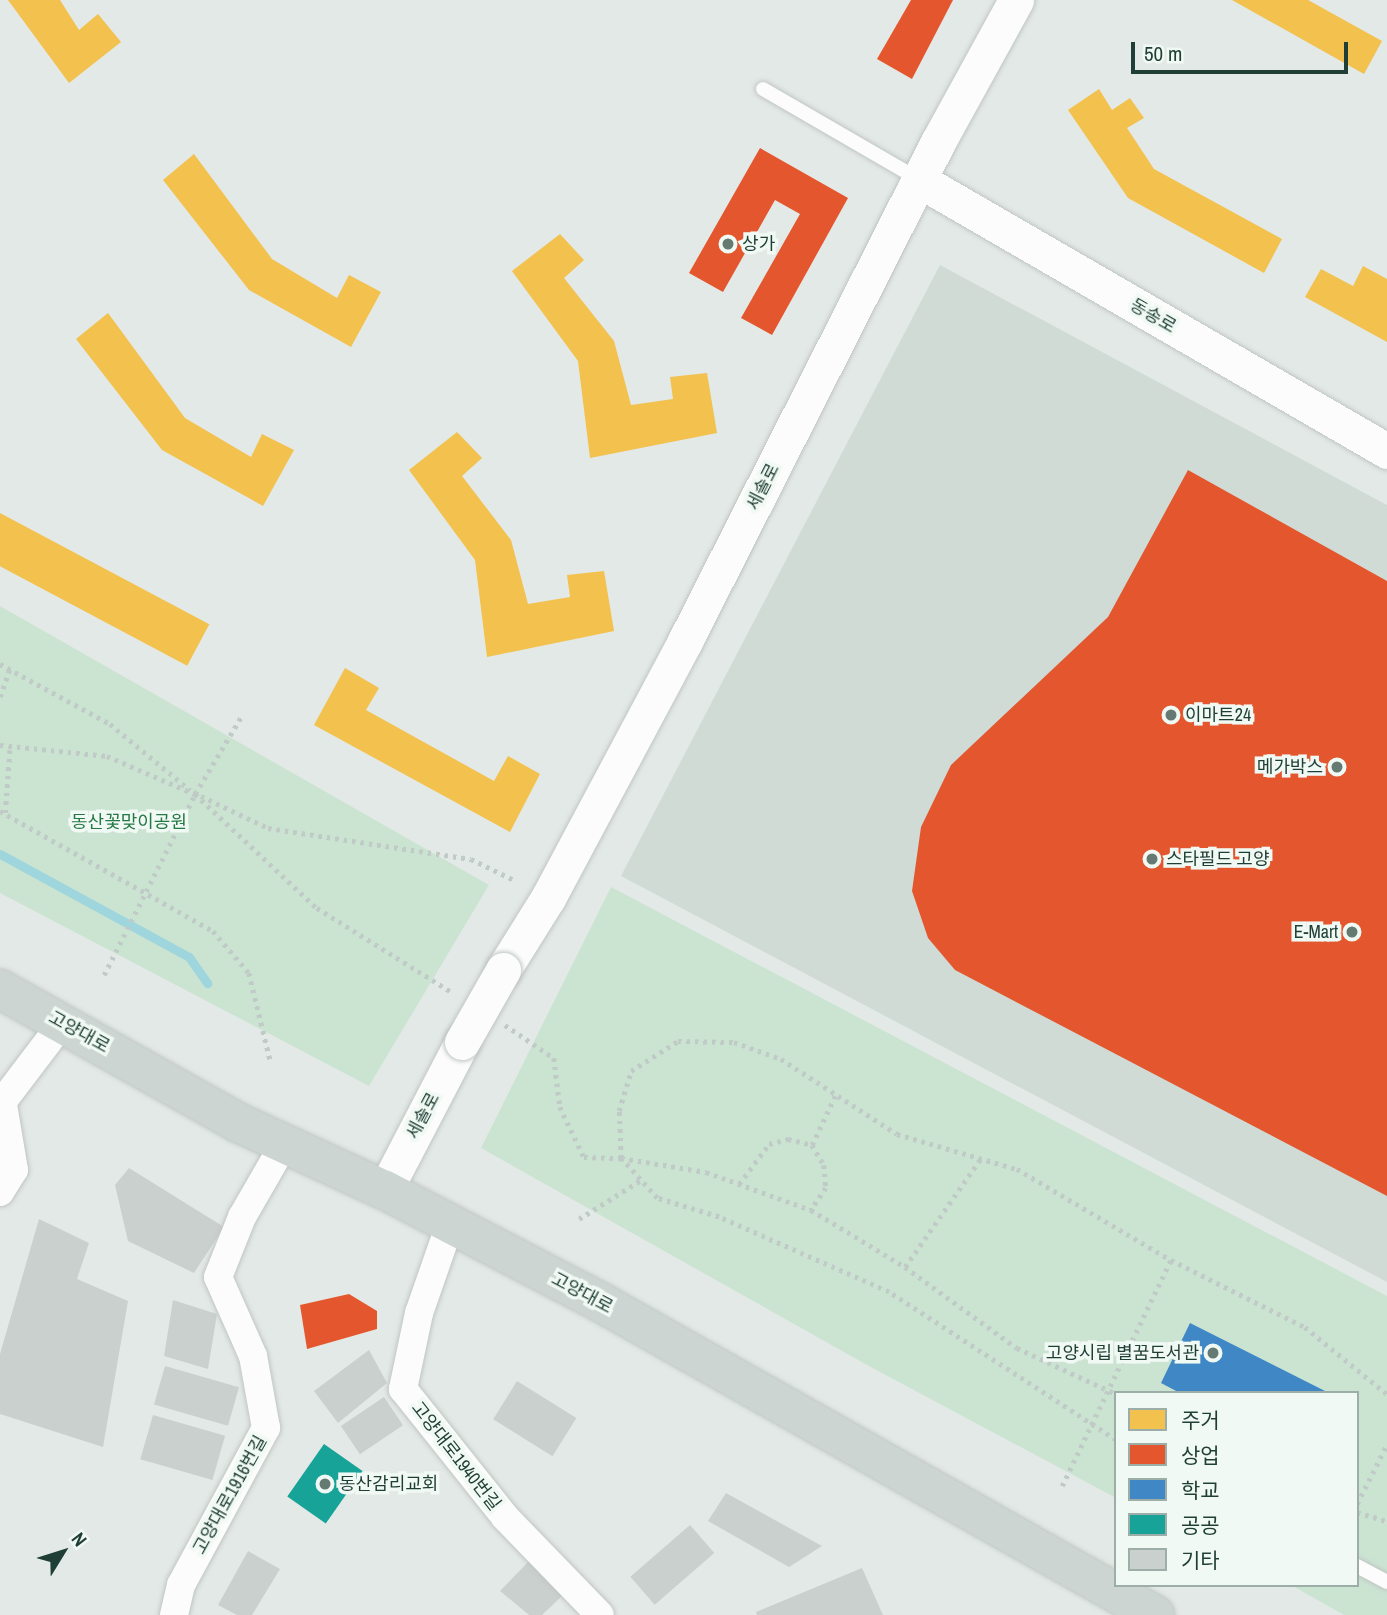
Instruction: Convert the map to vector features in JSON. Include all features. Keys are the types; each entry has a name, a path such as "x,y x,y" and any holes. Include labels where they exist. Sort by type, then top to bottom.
{"main road":[{"name":"고양대로","path":"0,989 284,1144 385,1190 602,1303 1107,1579"},
{"name":"고양대로","path":"1118,1587 1155,1615"}],"street":[{"name":"세솔로","path":"385,1190 462,1042 548,898 685,641 919,180 1016,0"},
{"name":"동송로","path":"919,180 1387,451"},
{"path":"0,1192 14,1170 2,1105 63,1022"},
{"name":"고양대로1916번길","path":"174,1615 181,1585 267,1429 253,1356 218,1277 242,1217 284,1144"},
{"name":"고양대로1940번길","path":"450,1224 419,1314 404,1389 505,1517 600,1615"}],"lane":[{"path":"763,89 919,180"},
{"path":"1359,1567 1387,1582"}],"path":[{"path":"0,664 110,724 195,794 317,908 455,995"},
{"path":"0,697 10,668"},
{"path":"104,975 195,794 241,717"},
{"path":"0,745 107,756 268,828 471,859 514,880"},
{"path":"10,747 3,812 213,931 248,973 271,1063"},
{"path":"499,1021 554,1058 559,1107 584,1157 621,1158 706,1172 811,1210 905,1266 1017,1348 1114,1393"},
{"path":"1114,1439 889,1292 719,1217 657,1198 621,1158 619,1111 631,1071 678,1041 734,1042 781,1059 897,1134 1017,1169 1171,1260 1305,1327 1387,1394"},
{"path":"812,1145 836,1094"},
{"path":"739,1184 769,1144 788,1139 812,1145 824,1165 825,1188 811,1210"},
{"path":"905,1266 981,1158"},
{"path":"579,1219 641,1180"},
{"path":"1062,1486 1171,1260"},
{"path":"1359,1500 1387,1444"},
{"path":"1359,1513 1387,1521"}],"shaded area":[{"path":"940,265 1387,505 1387,1282 621,876"}],"green space":[{"name":"동산꽃맞이공원","path":"0,606 489,885 369,1086 0,893"},
{"path":"611,887 1387,1296 1387,1615 1344,1615 1295,1587 1359,1587 1359,1391 1114,1391 1114,1497 867,1365 481,1148"}],"building: 주거":[{"path":"8,0 60,0 79,30 98,14 121,42 69,83"},
{"path":"1232,0 1308,0 1382,41 1364,74"},
{"path":"1099,89 1112,110 1130,98 1144,118 1127,128 1154,169 1282,239 1264,273 1128,198 1068,110"},
{"path":"194,154 272,259 337,298 349,275 381,292 351,347 249,290 163,180"},
{"path":"560,234 584,260 564,278 614,341 631,405 673,399 670,377 707,373 717,433 590,458 578,361 512,271"},
{"path":"1363,266 1387,279 1387,342 1305,297 1321,269 1353,286"},
{"path":"108,313 185,418 251,457 262,434 294,450 263,506 162,450 76,339"},
{"path":"457,432 482,458 462,476 511,540 528,604 570,597 567,575 604,571 614,631 487,657 475,560 409,470"},
{"path":"0,513 209,624 187,666 0,566"},
{"path":"345,668 379,688 366,710 494,781 508,756 540,774 510,832 314,725"}],"building: 상업":[{"path":"911,0 953,0 912,79 877,59"},
{"name":"상가","path":"760,148 848,198 772,335 741,318 800,214 775,200 723,292 689,273"},
{"name":"스타필드 고양","path":"1188,470 1387,581 1387,1196 955,970 928,938 912,891 921,827 951,765 1108,617"},
{"path":"349,1294 377,1311 377,1329 307,1349 300,1305"}],"building: 학교":[{"name":"고양시립 별꿈도서관","path":"1190,1323 1325,1391 1176,1391 1161,1383"}],"building: 공공":[{"name":"동산감리교회","path":"324,1444 363,1471 326,1523 287,1496"}],"building: 기타":[{"path":"129,1168 224,1227 194,1273 128,1241 115,1185"},
{"path":"39,1219 89,1243 77,1279 128,1301 103,1447 0,1414 0,1354"},
{"path":"173,1300 217,1314 208,1369 164,1356"},
{"path":"369,1350 387,1383 338,1423 314,1391"},
{"path":"165,1366 239,1387 228,1426 154,1404"},
{"path":"517,1381 576,1418 553,1456 493,1419"},
{"path":"384,1397 403,1425 360,1454 341,1426"},
{"path":"153,1415 225,1436 212,1480 140,1459"},
{"path":"726,1493 822,1546 789,1567 708,1521"},
{"path":"690,1525 714,1553 655,1605 630,1577"},
{"path":"248,1551 280,1569 252,1615 237,1615 218,1605"},
{"path":"532,1558 564,1594 542,1615 529,1615 500,1591"},
{"path":"862,1568 883,1615 757,1615 756,1612"}],"waterway":[{"path":"0,854 189,957 207,983"}],"place":[{"name":"상가","path":"728,244"},
{"name":"이마트24","path":"1171,715"},
{"name":"메가박스","path":"1337,767"},
{"name":"스타필드 고양","path":"1152,859"},
{"name":"E-Mart","path":"1352,932"},
{"name":"고양시립 별꿈도서관","path":"1213,1353"},
{"name":"동산감리교회","path":"325,1484"}]}
